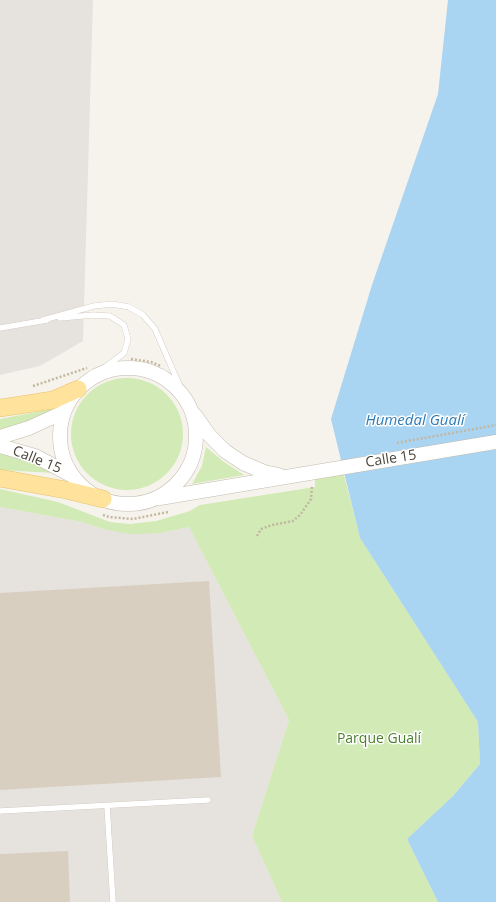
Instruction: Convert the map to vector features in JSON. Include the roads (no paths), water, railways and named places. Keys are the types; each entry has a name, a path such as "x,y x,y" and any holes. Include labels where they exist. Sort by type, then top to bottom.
{"main road":[{"path":"0,408 53,400 78,389"},
{"path":"0,478 66,490 103,499"}],"street":[{"path":"126,367 143,368 159,375 174,385 185,398 192,411 196,441 193,456 187,470 178,482 167,492 154,499 126,504 103,499 86,490 73,476 65,461 61,445 60,428 64,412 70,400 78,389 92,377 108,370 126,367"},
{"name":"Calle 15","path":"185,398 209,435 225,451 250,466 264,472 289,476"},
{"name":"Calle 15","path":"0,437 29,428 64,412"},
{"name":"Calle 15","path":"154,499 496,442"},
{"name":"Calle 15","path":"0,446 35,456 73,476"}],"lane":[{"path":"0,328 43,320 94,306 112,304 129,307 143,315 155,329 185,398"},
{"path":"43,320 94,315 110,316 118,319 124,325 128,339 124,353 92,377"},
{"path":"0,811 208,800"},
{"path":"107,806 113,902"}],"water":[{"name":"Humedal Gualí","path":"448,0 496,0 496,902 438,902 407,839 453,796 480,764 478,722 360,538 331,419 372,285 438,94"}],"park label":[{"name":"Parque Gualí","path":"379,739"}]}
